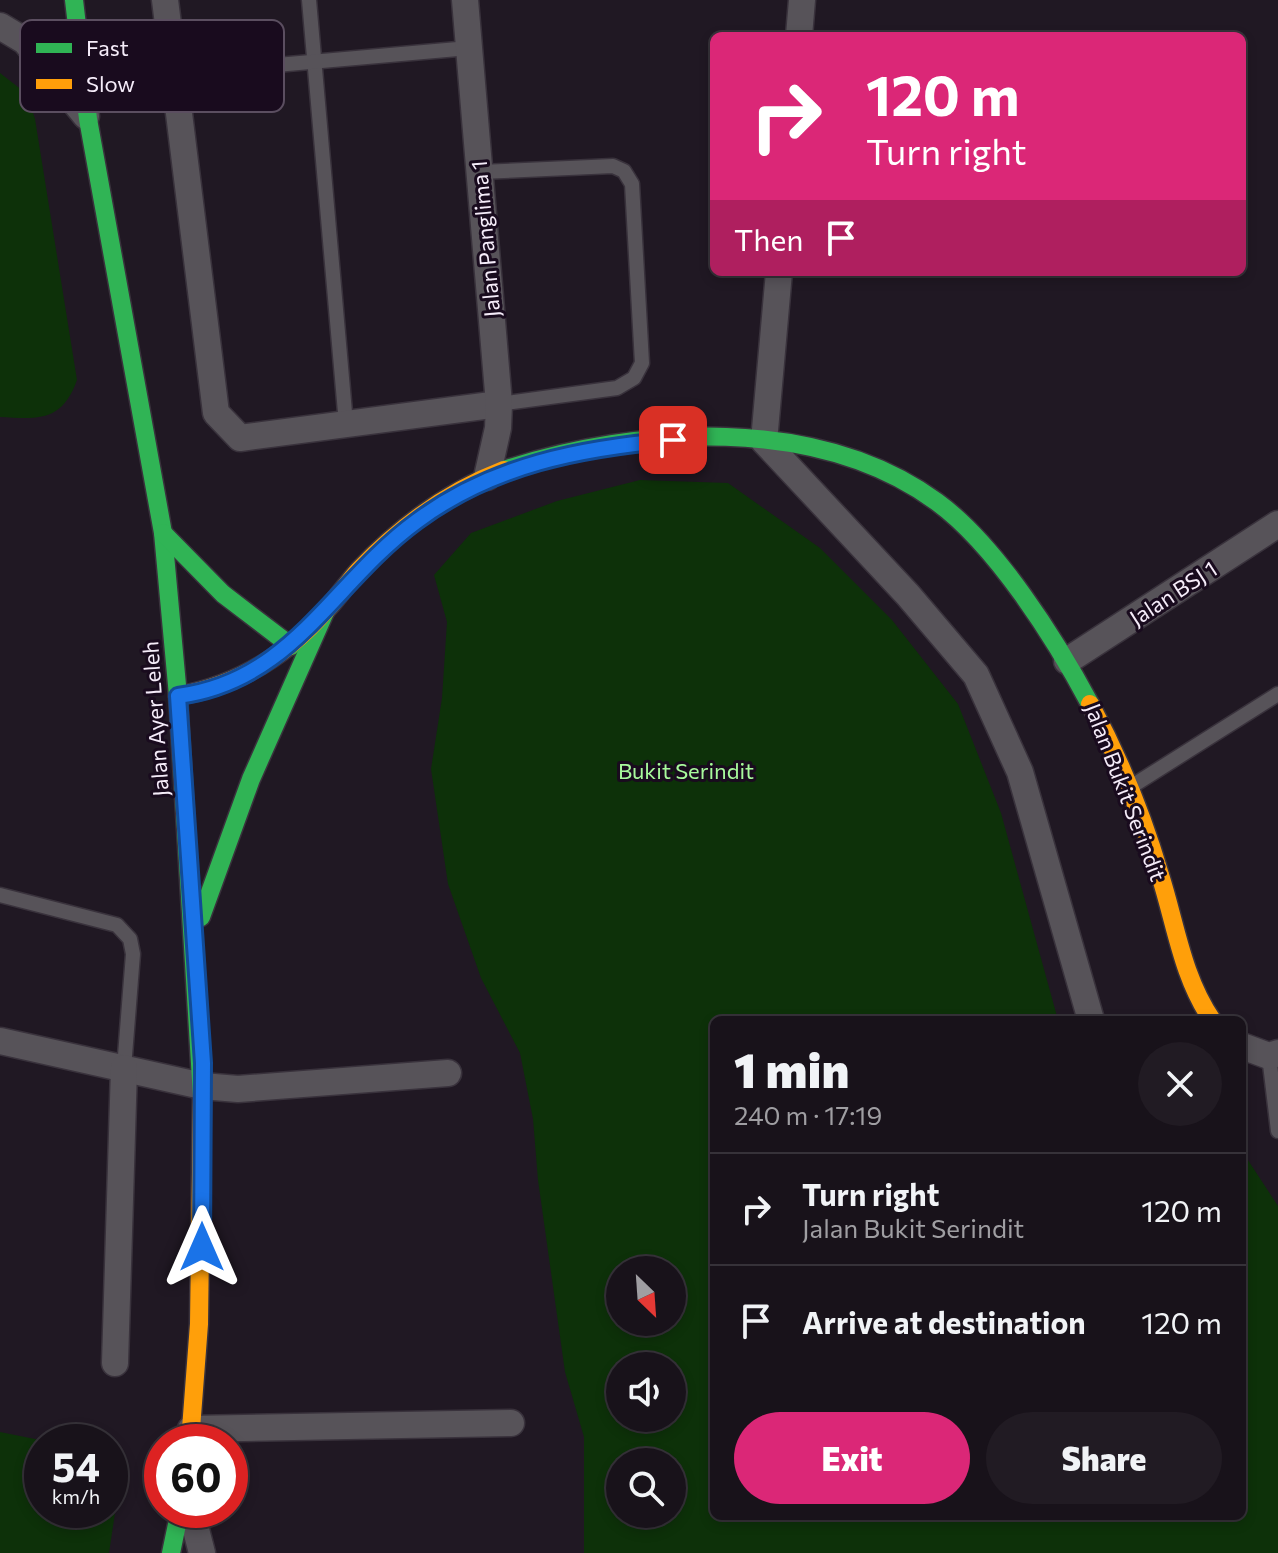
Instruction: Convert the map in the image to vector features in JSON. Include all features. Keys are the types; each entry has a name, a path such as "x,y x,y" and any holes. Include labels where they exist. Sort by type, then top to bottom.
{"main road":[{"name":"Jalan Ayer Leleh","path":"74,0 76,20"},
{"name":"Jalan Ayer Leleh","path":"87,112 163,533 178,696 202,1086 200,1293 191,1424"},
{"name":"Jalan Bukit Serindit","path":"178,696 213,691 253,673 291,646 325,612 356,573 388,543 430,511 487,477 554,458 626,444 697,438 764,441 829,449 884,470 936,500 958,520 1008,579 1067,661 1092,702 1129,788 1163,882 1186,976 1210,1016"},
{"path":"163,533 211,587 243,614 291,646"},
{"path":"194,937 251,779 325,612"},
{"path":"171,1553 176,1528"}],"street":[{"path":"165,0 168,20"},
{"name":"Jalan Panglima 1","path":"465,0 499,404 498,428 487,477"},
{"path":"799,32 802,0"},
{"path":"0,26 20,38"},
{"path":"82,112 88,119"},
{"path":"180,112 216,413 240,438 499,404"},
{"path":"779,276 764,441 908,595 976,675 1020,772 1090,1016"},
{"name":"Jalan BSJ 1","path":"1067,661 1278,524"},
{"path":"0,1041 202,1086 238,1089 448,1073"},
{"path":"1246,1047 1273,1054"},
{"path":"115,1363 124,1068"},
{"path":"248,1433 511,1423"},
{"path":"196,1528 202,1553"}],"lane":[{"path":"309,0 346,424"},
{"path":"284,65 469,48"},
{"path":"480,172 613,166 624,171 632,184 642,363 634,378 617,388 499,404"},
{"path":"1129,788 1278,694"},
{"path":"0,895 117,925 130,939 133,954 124,1068"},
{"path":"1273,1054 1278,1131"}],"green space":[{"path":"0,73 20,89 20,112 33,112 35,119 77,380 64,404 48,415 0,417"},
{"name":"Bukit Serindit","path":"640,480 728,483 820,548 892,620 958,704 1001,813 1057,1016 710,1016 710,1520 1246,1520 1246,1157 1278,1206 1278,1553 584,1553 584,1437 565,1372 538,1180 533,1119 520,1053 481,978 448,884 431,769 442,698 447,622 434,575 471,533 557,501"},
{"path":"0,1432 24,1437 24,1528 113,1528 109,1553 0,1553"}],"traffic: fast":[{"path":"74,0 76,20"},
{"path":"87,112 163,533 178,696 202,1097"},
{"path":"504,470 611,444 669,438 726,437 783,442 838,454 890,474 937,502 981,543 1042,623 1090,704"},
{"path":"163,533 223,594 291,646"},
{"path":"201,917 251,779 325,612"},
{"path":"171,1553 176,1528"}],"traffic: slow":[{"path":"178,696 242,676 279,654 313,625 359,570 408,525 464,488 504,470"},
{"path":"1090,704 1138,810 1193,986 1210,1016"},
{"path":"191,1424 199,1324 202,1097"}],"route":[{"path":"202,1247 203,1063 178,696 213,691 253,673 291,646 325,612 356,573 388,543 418,519 487,477 554,458 626,444 673,440"}]}
